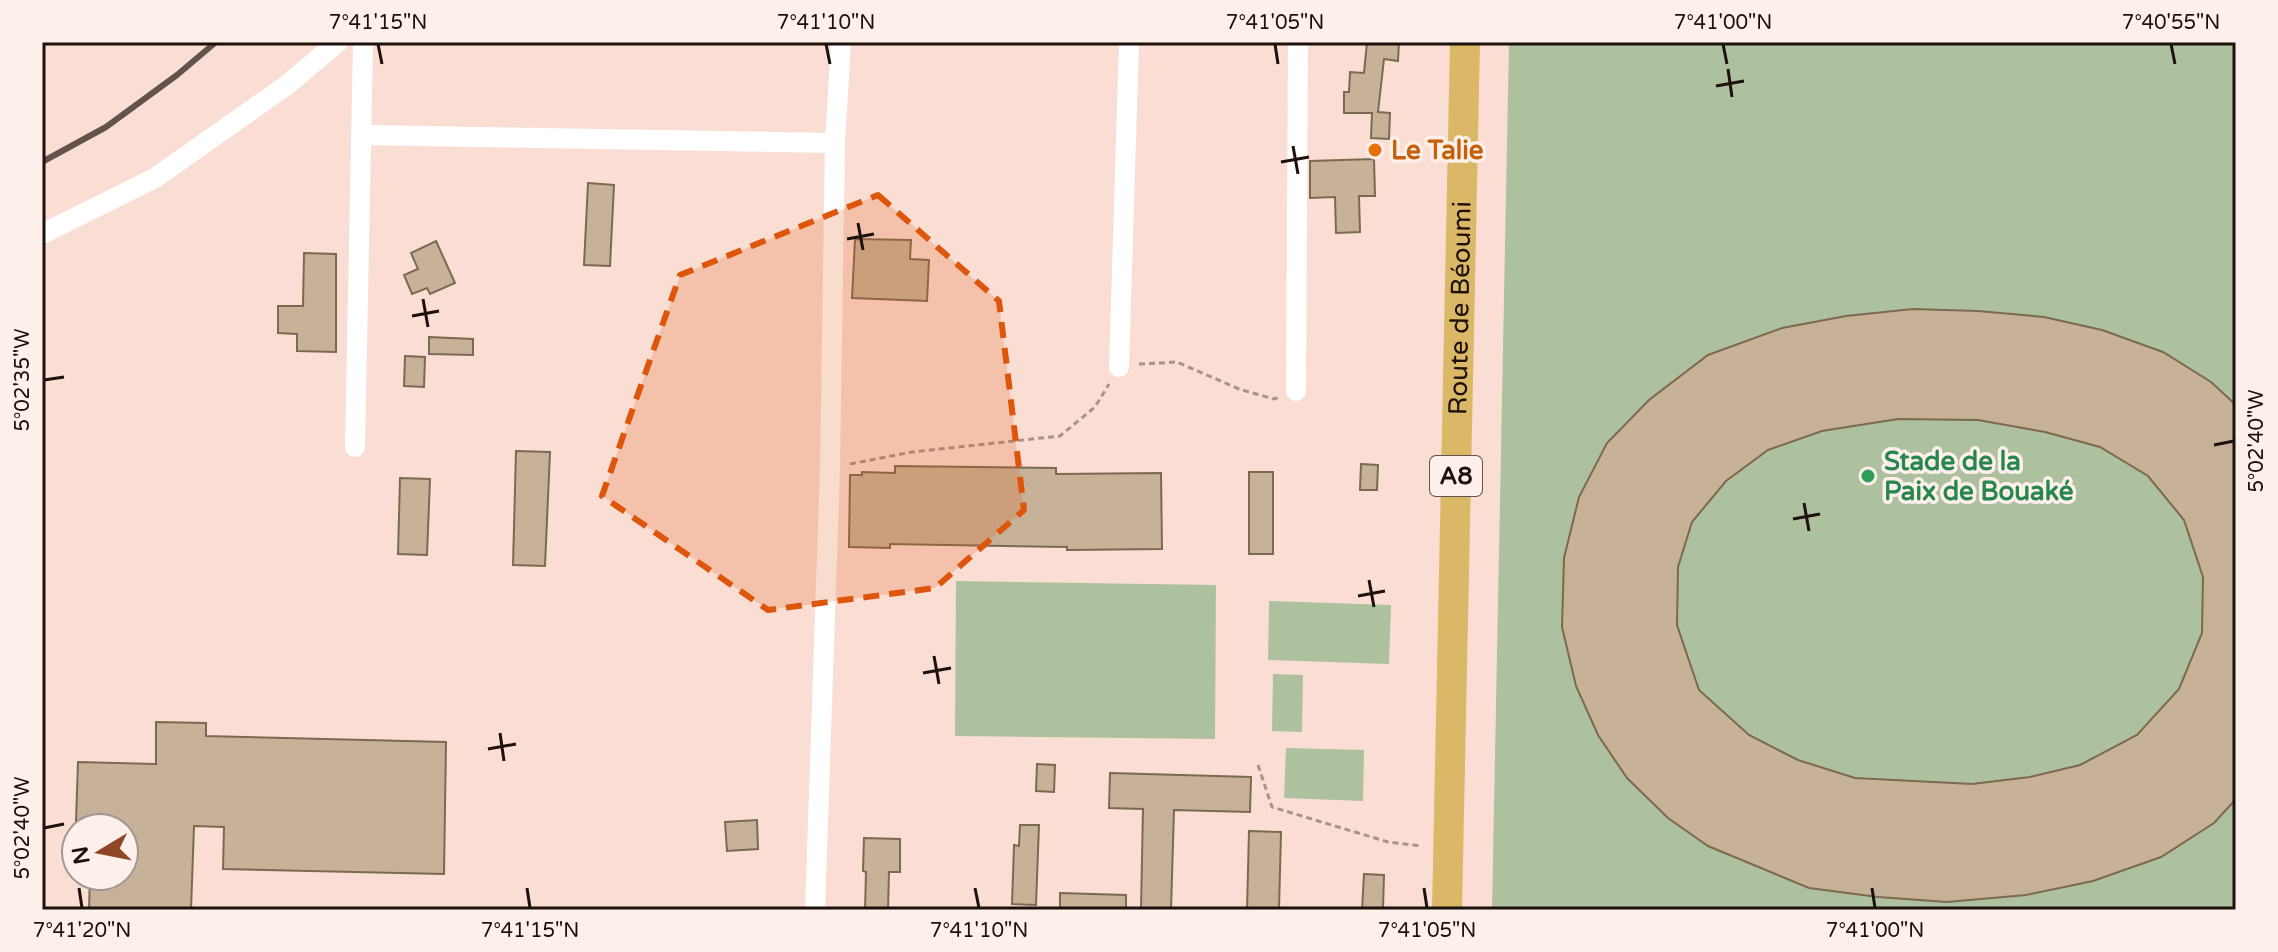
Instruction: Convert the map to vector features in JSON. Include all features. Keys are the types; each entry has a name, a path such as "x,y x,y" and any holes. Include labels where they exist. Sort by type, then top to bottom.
{"main road":[{"name":"Route de Béoumi","path":"1447,910 1465,42"}],"street":[{"path":"42,234 155,178 287,85 338,42"},
{"path":"355,447 363,42"},
{"path":"815,910 830,468 835,143 841,42"},
{"path":"1119,367 1129,42"},
{"path":"1296,391 1298,42"},
{"path":"362,135 835,143"}],"path":[{"path":"830,468 912,452 1060,436 1095,407 1119,367 1143,363 1177,362 1239,389 1274,399 1296,391"},
{"path":"1258,765 1272,807 1388,842 1448,850"}],"highlighted area":[{"path":"878,195 999,301 1024,510 935,588 768,610 602,496 680,275"}],"green space":[{"name":"Stade de la Paix de Bouaké","path":"1509,42 2236,42 2236,910 1492,910"},
{"path":"956,581 1216,585 1215,739 955,736"},
{"path":"1269,601 1391,605 1389,664 1268,660"},
{"path":"1273,674 1303,675 1302,732 1272,731"},
{"path":"1286,748 1364,750 1363,801 1284,798"}],"building":[{"path":"1367,42 1399,42 1398,61 1384,59 1378,112 1390,113 1389,139 1371,138 1372,113 1344,113 1344,92 1349,92 1350,72 1364,73"},
{"path":"1374,159 1375,196 1359,196 1360,232 1336,233 1335,197 1310,198 1310,161"},
{"path":"588,183 614,185 610,266 584,265"},
{"path":"855,239 911,240 910,259 929,260 927,301 852,298"},
{"path":"436,241 455,283 430,294 427,288 412,294 404,275 418,269 411,253"},
{"path":"304,253 336,254 336,352 297,351 297,334 278,333 278,306 303,306"},
{"path":"1913,309 1978,311 2044,317 2102,330 2163,352 2211,382 2236,405 2236,799 2214,823 2161,857 2093,881 2026,895 1947,902 1878,897 1809,888 1708,846 1668,818 1627,778 1598,735 1576,686 1562,627 1564,558 1579,497 1607,443 1649,400 1708,355 1782,328 1846,316","holes":["1898,419 1978,420 2045,432 2100,447 2148,476 2184,520 2203,577 2202,633 2179,689 2137,735 2080,765 2030,777 1972,784 1855,778 1798,760 1749,735 1699,690 1677,625 1678,567 1692,522 1726,481 1768,450 1822,431"]},
{"path":"429,337 473,339 473,355 429,354"},
{"path":"405,356 425,357 424,387 404,386"},
{"path":"516,451 550,452 545,566 513,565"},
{"path":"1361,464 1378,465 1377,490 1360,490"},
{"path":"895,466 1056,468 1056,474 1161,473 1162,549 1067,550 1067,547 890,544 890,548 849,547 850,475 862,475 862,472 895,473"},
{"path":"1249,472 1273,472 1273,554 1249,554"},
{"path":"400,478 430,479 427,555 398,554"},
{"path":"156,722 206,723 206,736 446,742 444,874 223,869 224,827 194,826 191,910 89,910 90,892 140,892 140,812 76,812 78,762 156,764"},
{"path":"1037,764 1055,765 1054,792 1036,791"},
{"path":"1110,773 1251,777 1250,812 1174,810 1171,910 1141,909 1143,809 1109,808"},
{"path":"757,820 758,849 727,851 725,822"},
{"path":"1020,825 1039,825 1036,905 1012,904 1014,845 1019,846"},
{"path":"1249,831 1281,832 1279,910 1247,910"},
{"path":"864,838 900,839 900,872 889,872 888,910 865,910"},
{"path":"1364,874 1384,875 1383,910 1362,910"},
{"path":"1060,893 1126,895 1126,910 1060,910"}],"railway":[{"path":"42,162 106,127 216,42"}],"place":[{"name":"Le Talie","path":"1375,150"},
{"name":"Stade de la Paix de Bouaké","path":"1868,476"}]}
